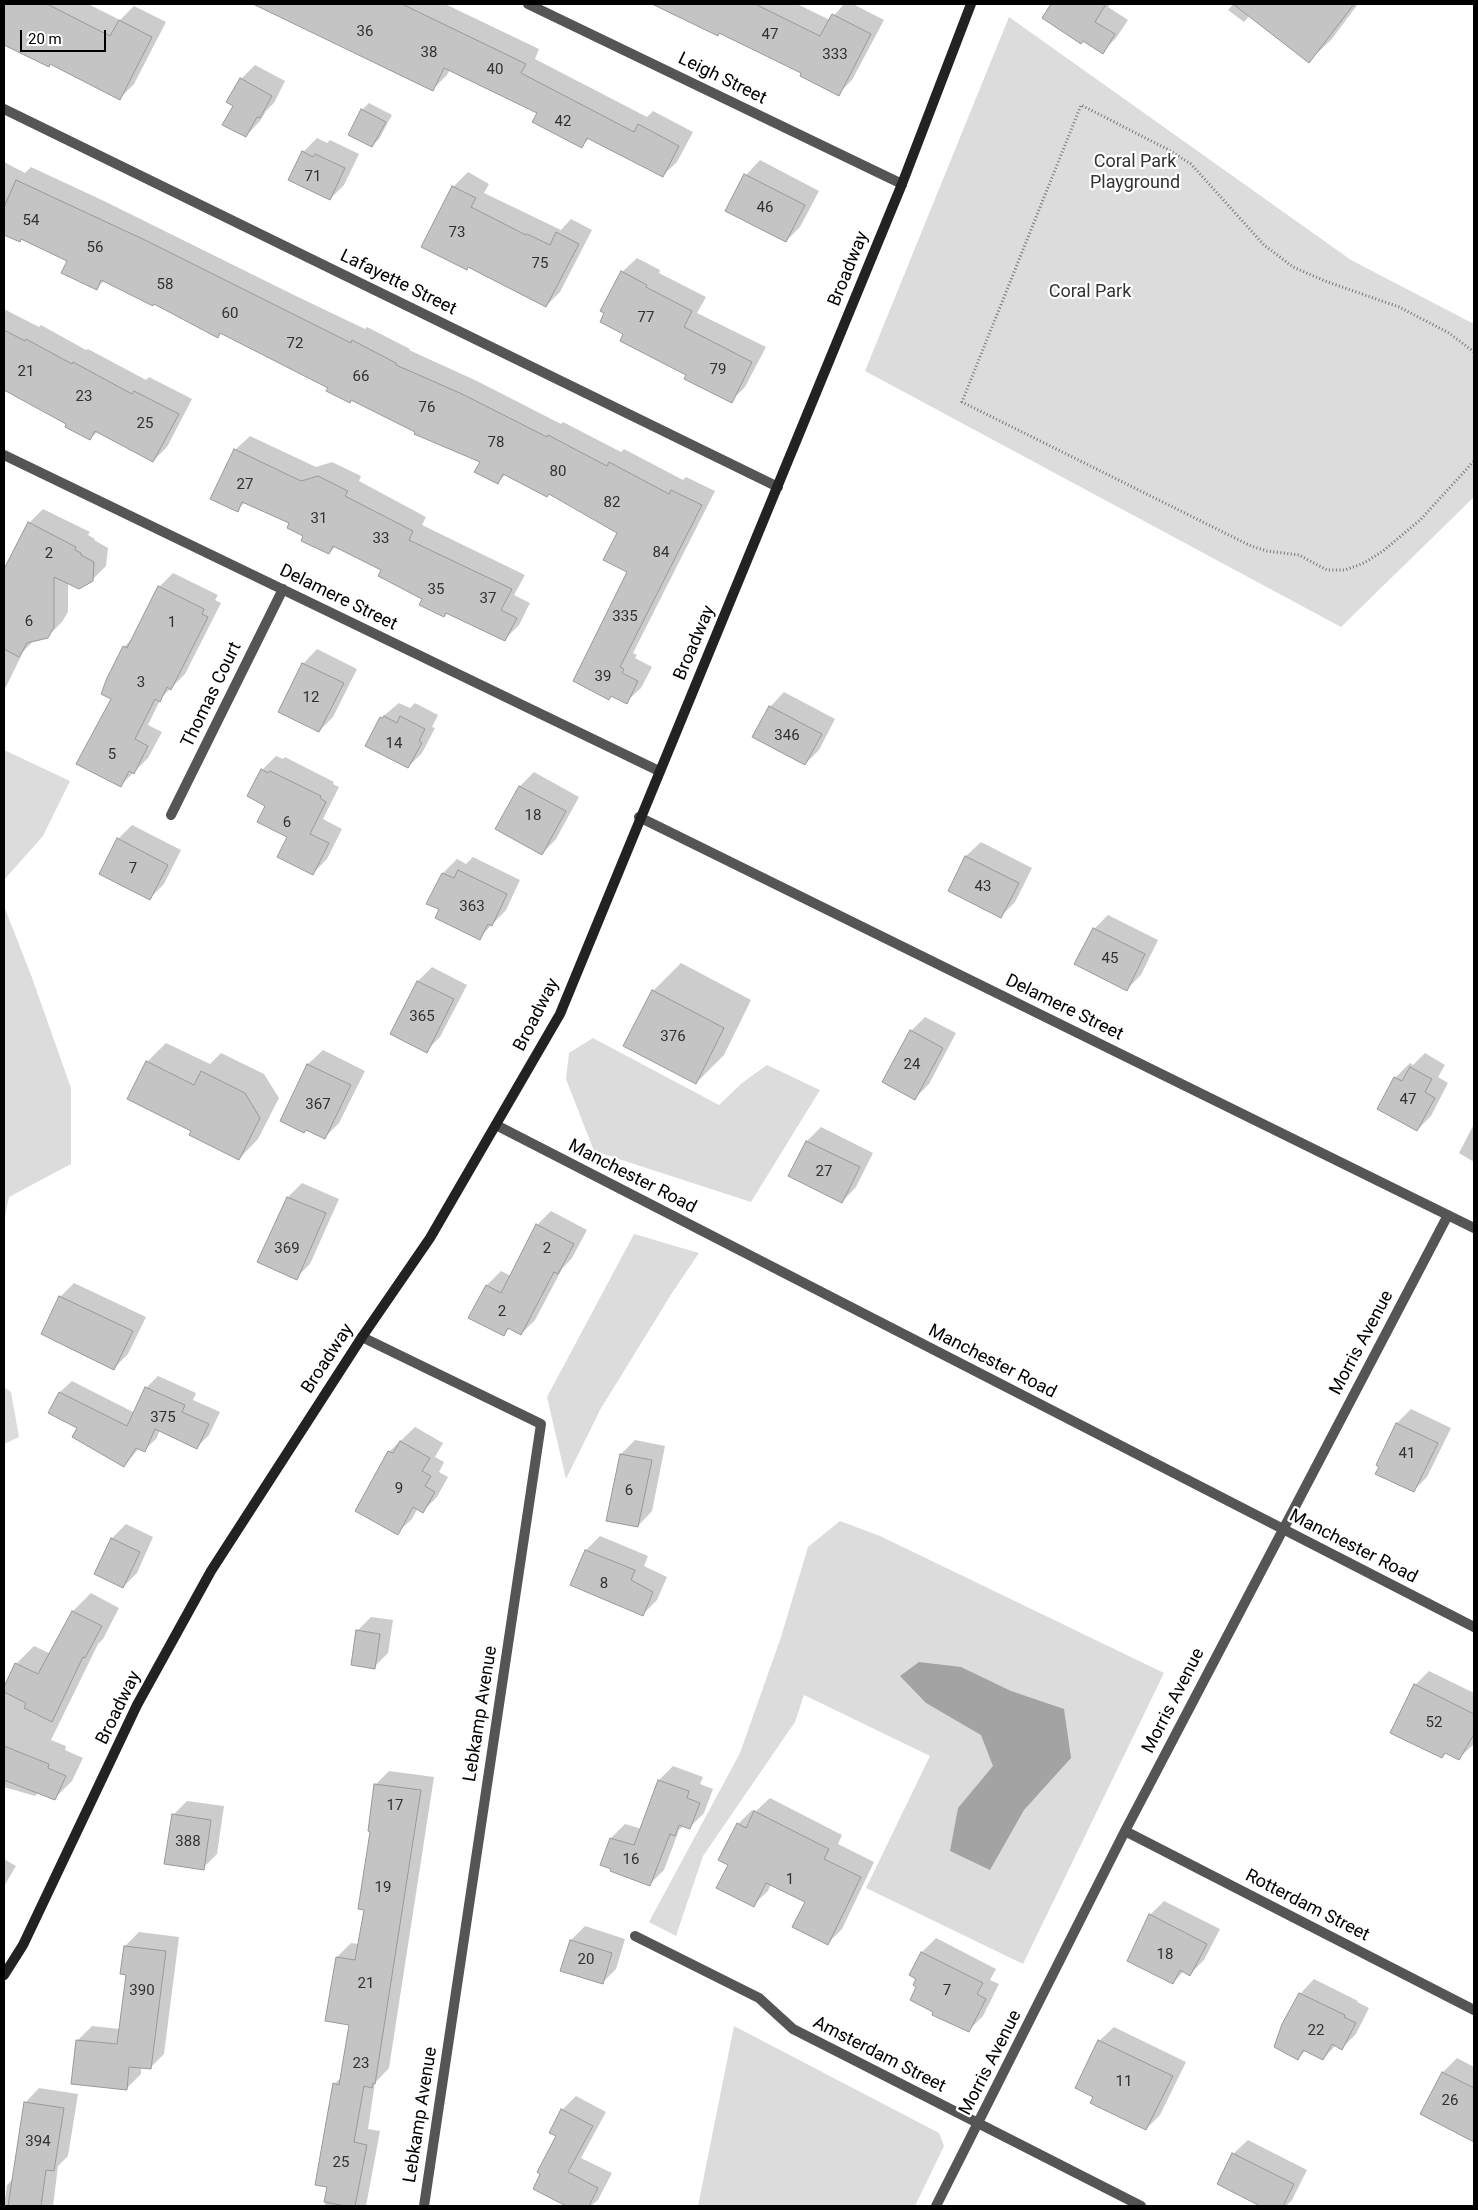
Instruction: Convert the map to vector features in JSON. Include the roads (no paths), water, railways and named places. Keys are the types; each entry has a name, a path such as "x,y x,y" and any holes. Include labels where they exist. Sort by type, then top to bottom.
{"main road":[{"name":"Broadway","path":"4,1976 23,1945 137,1705 176,1632 243,1518 362,1337 430,1238 560,1014 639,817 778,487 902,184 971,4"}],"street":[{"name":"Leigh Street","path":"528,4 902,184"},
{"name":"Lafayette Street","path":"4,109 778,487"},
{"name":"Delamere Street","path":"4,455 659,771"},
{"name":"Thomas Court","path":"171,815 283,589"},
{"name":"Delamere Street","path":"639,817 1474,1228"},
{"name":"Manchester Road","path":"496,1125 1474,1626"},
{"name":"Morris Avenue","path":"936,2206 1125,1832 1448,1215"},
{"name":"Lebkamp Avenue","path":"362,1337 541,1424 424,2206"},
{"name":"Rotterdam Street","path":"1125,1832 1474,2010"},
{"name":"Amsterdam Street","path":"635,1936 759,1998 793,2029 1141,2206"}],"park label":[{"name":"Coral Park Playground","path":"1135,172"},
{"name":"Coral Park","path":"1090,292"}]}
